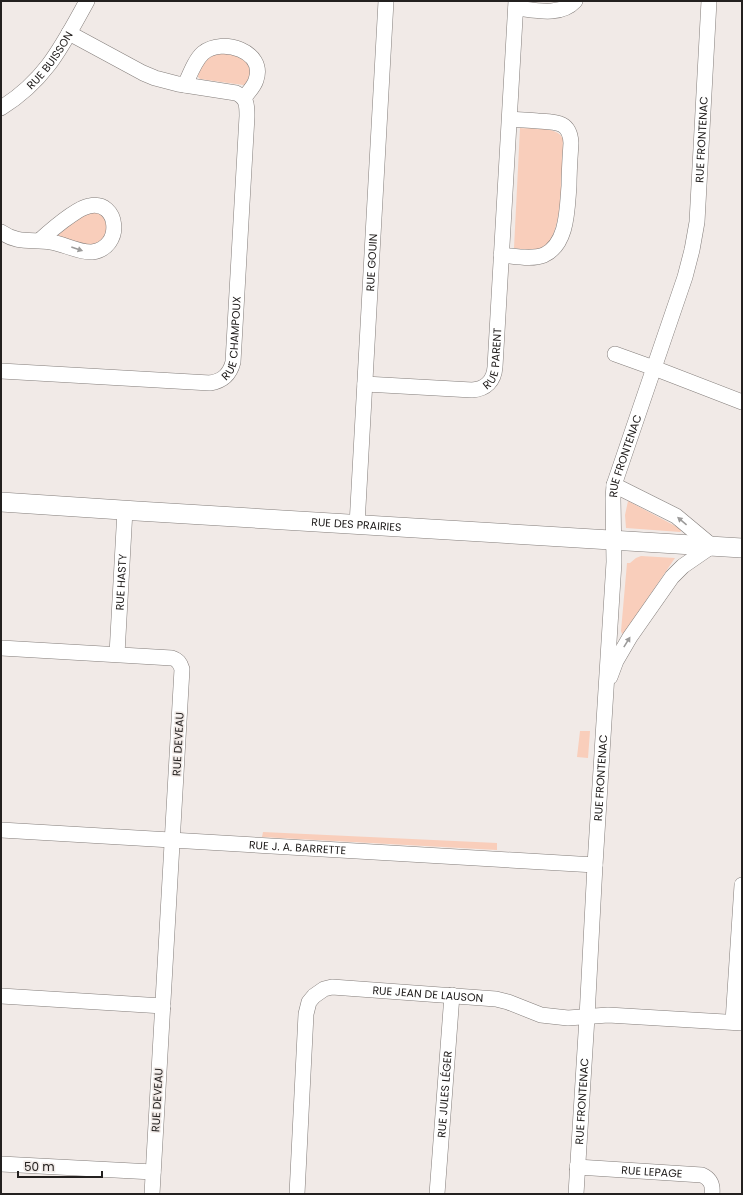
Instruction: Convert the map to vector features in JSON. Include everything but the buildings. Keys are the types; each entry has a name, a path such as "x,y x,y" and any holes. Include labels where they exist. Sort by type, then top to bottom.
{"main road":[{"name":"RUE DES PRAIRIES","path":"1,502 742,548"}],"street":[{"name":"RUE BUISSON","path":"1,108 26,90 48,68 87,1"},
{"name":"RUE GOUIN","path":"357,525 386,1"},
{"name":"RUE PARENT","path":"365,384 472,390 484,387 491,381 495,374 516,5 558,10 568,7 575,1"},
{"name":"RUE FRONTENAC","path":"576,1194 588,1017 595,865 614,562 614,485 685,277 695,237 709,1"},
{"path":"69,33 143,73 165,81 185,85 236,93 244,98 254,84 257,71 255,62 252,57 239,49 214,47 200,56 185,85"},
{"name":"RUE CHAMPOUX","path":"1,370 203,383 217,382 227,376 231,370 234,358 247,116 247,105 244,98"},
{"path":"501,255 534,257 548,253 561,237 565,227 567,208 571,143 570,134 564,126 557,122 510,119"},
{"path":"1,232 12,238 28,242 39,241 63,244 87,252 94,252 106,245 111,239 115,226 113,219 104,208 90,206 83,208 54,228 39,241"},
{"path":"615,354 742,402"},
{"path":"606,690 612,671 622,650 672,577 683,566 712,546 676,516 614,485"},
{"name":"RUE HASTY","path":"117,654 125,510"},
{"name":"RUE DEVEAU","path":"1,648 172,658 176,659 181,665 182,669 152,1194"},
{"name":"RUE J. A. BARRETTE","path":"1,830 595,865"},
{"path":"737,1022 742,885"},
{"name":"RUE JEAN DE LAUSON","path":"297,1194 306,1014 312,999 328,987 496,999 541,1015 552,1017 568,1018 608,1015 737,1022"},
{"name":"RUE JULES LÉGER","path":"437,1194 452,995"},
{"path":"1,996 163,1006"},
{"path":"1,1164 153,1172"},
{"name":"RUE LEPAGE","path":"577,1167 702,1175 709,1179 712,1194"}],"shaded area":[{"path":"234,54 247,61 251,73 246,85 200,79 198,77 204,62 210,56"},
{"path":"520,128 551,130 560,135 563,139 561,199 555,231 549,242 539,250 514,248"},
{"path":"89,212 99,213 106,219 107,233 100,243 88,246 58,237 59,233"},
{"path":"628,501 681,529 681,531 626,528 625,515"},
{"path":"641,556 675,558 622,634 621,631 627,563 630,563"},
{"path":"580,731 590,731 588,758 577,757"},
{"path":"263,832 497,843 497,850 262,837"}]}
